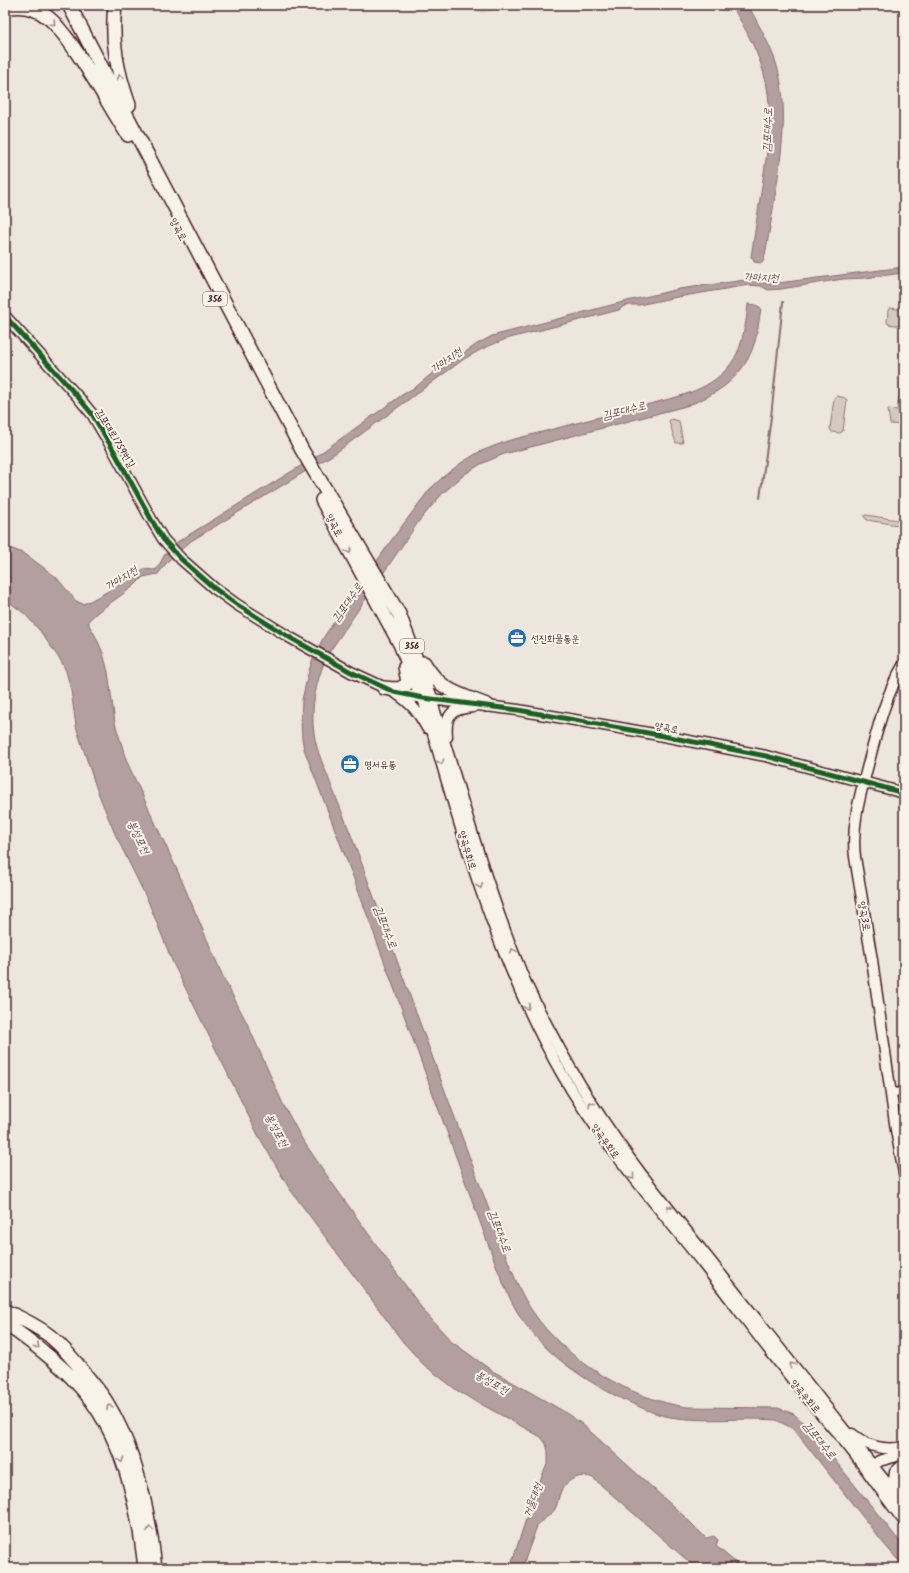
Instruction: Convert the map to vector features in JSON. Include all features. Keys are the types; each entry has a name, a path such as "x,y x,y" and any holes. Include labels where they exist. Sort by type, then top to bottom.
{"highway":[{"name":"양곡로","path":"61,5 137,142"},
{"name":"양곡로","path":"69,5 137,142 299,452 314,478 366,558 399,614"},
{"path":"115,5 114,29 116,62 137,142"},
{"path":"5,8 15,6 30,8 45,15 54,22 85,64 137,142"},
{"name":"양곡로","path":"314,478 360,571 400,644"},
{"path":"399,614 430,675 438,683 450,690 487,705"},
{"name":"356","path":"399,614 427,698"},
{"path":"389,690 400,689 408,682 400,644"},
{"name":"356","path":"400,644 427,698"},
{"path":"5,1301 13,1305 28,1321"},
{"path":"5,1306 50,1336 74,1361 99,1392 113,1414 125,1439 140,1483 150,1526 155,1568"},
{"path":"5,1311 28,1321"},
{"path":"8,1327 47,1355 78,1384 96,1407 106,1424 115,1443 128,1479 139,1526 144,1568"}],"main road":[{"name":"김포대로1759번길","path":"5,316 92,414 151,519 166,543 180,559 214,588 236,604 330,661 389,690"},
{"name":"양곡3로","path":"904,664 886,700 863,782 854,823 854,848 872,960 898,1147 904,1173"},
{"path":"389,690 427,698"},
{"path":"389,690 411,704 420,715 436,743"},
{"name":"양곡로","path":"427,698 487,705 648,733 766,756 904,793"},
{"name":"양곡우회로","path":"427,698 436,743 473,867 505,958 522,997 562,1074 616,1156 675,1227 793,1381 850,1448 904,1504"},
{"name":"양곡우회로","path":"427,698 451,760 481,859 520,970 566,1062 619,1145 827,1409 870,1469 904,1521"},
{"path":"451,760 446,726 448,716 453,711 487,705"},
{"path":"827,1409 853,1435 867,1444 883,1449 904,1447"},
{"path":"870,1469 879,1461 904,1454"},
{"path":"904,1464 895,1472 894,1479 904,1504"}],"street":[{"path":"891,1093 904,1091"}],"shaded area":[{"path":"478,5 515,5 480,13"},
{"path":"891,308 904,310 904,326 888,324 888,310"},
{"path":"904,363 904,425 890,424 888,409 897,410"},
{"path":"837,396 847,400 843,431 840,433 832,432 830,429 834,398"},
{"path":"671,419 679,421 683,443 676,443 669,421"},
{"path":"866,515 904,521 904,526 867,520 864,516"}],"water":[{"path":"731,5 748,5 774,57 782,88 783,136 777,184 764,260 762,263 754,262 753,258 751,257 768,143 768,94 766,82 756,52"},
{"name":"봉성포천","path":"904,267 904,273 843,279 781,289 768,290 761,286 749,285 639,305 624,306 619,310 506,339 482,349 464,359 334,454 191,541 168,561 158,574 143,577 134,586 89,620 89,625 103,653 108,672 115,723 127,762 178,872 224,979 247,1023 283,1104 302,1139 330,1180 423,1310 452,1342 491,1370 565,1412 582,1424 706,1538 714,1536 718,1540 716,1546 742,1568 696,1568 593,1478 584,1476 575,1478 567,1483 561,1491 555,1509 537,1526 522,1568 510,1568 534,1495 548,1462 548,1451 546,1444 541,1437 459,1392 424,1365 403,1342 289,1188 258,1135 173,963 148,901 115,834 97,790 76,726 71,690 66,671 61,661 40,631 25,614 5,599 5,546 25,554 32,559 56,577 76,601 83,604 112,589 132,574 144,569 157,569 165,554 174,544 315,457 417,386 436,370 440,370 477,344 492,336 679,289 753,279 768,284"},
{"path":"748,304 756,305 761,308 758,329 751,353 737,374 729,382 709,396 686,406 504,454 481,464 465,474 442,494 419,521 328,654 315,692 313,713 314,733 321,759 359,857 508,1261 522,1294 533,1312 562,1346 581,1361 622,1386 644,1396 666,1403 687,1407 778,1408 794,1414 810,1429 904,1547 904,1567 884,1544 796,1432 788,1426 776,1420 683,1419 664,1416 646,1410 608,1392 580,1375 542,1344 521,1318 506,1290 494,1261 355,882 304,749 302,739 302,700 314,655 325,635 393,538 429,490 461,463 479,452 507,441 677,397 711,382 728,368 740,348"}],"waterway":[{"path":"760,498 771,417 783,302"}],"cycle path":[{"path":"5,316 92,414 163,539 181,559 214,588 236,604 289,637 351,672 394,692 423,698 518,710 766,756 904,793"}],"place":[{"name":"선진화물통운","path":"517,638"},
{"name":"명서유통","path":"350,764"}],"water label":[{"name":"김포대수로","path":"767,130"},
{"name":"가마지천","path":"761,277"},
{"name":"가마지천","path":"446,360"},
{"name":"김포대수로","path":"624,410"},
{"name":"가마지천","path":"121,578"},
{"name":"김포대수로","path":"347,602"},
{"name":"김포대수로","path":"386,927"},
{"name":"김포대수로","path":"500,1231"},
{"name":"김포대수로","path":"820,1440"},
{"name":"거물대천","path":"532,1500"}]}
